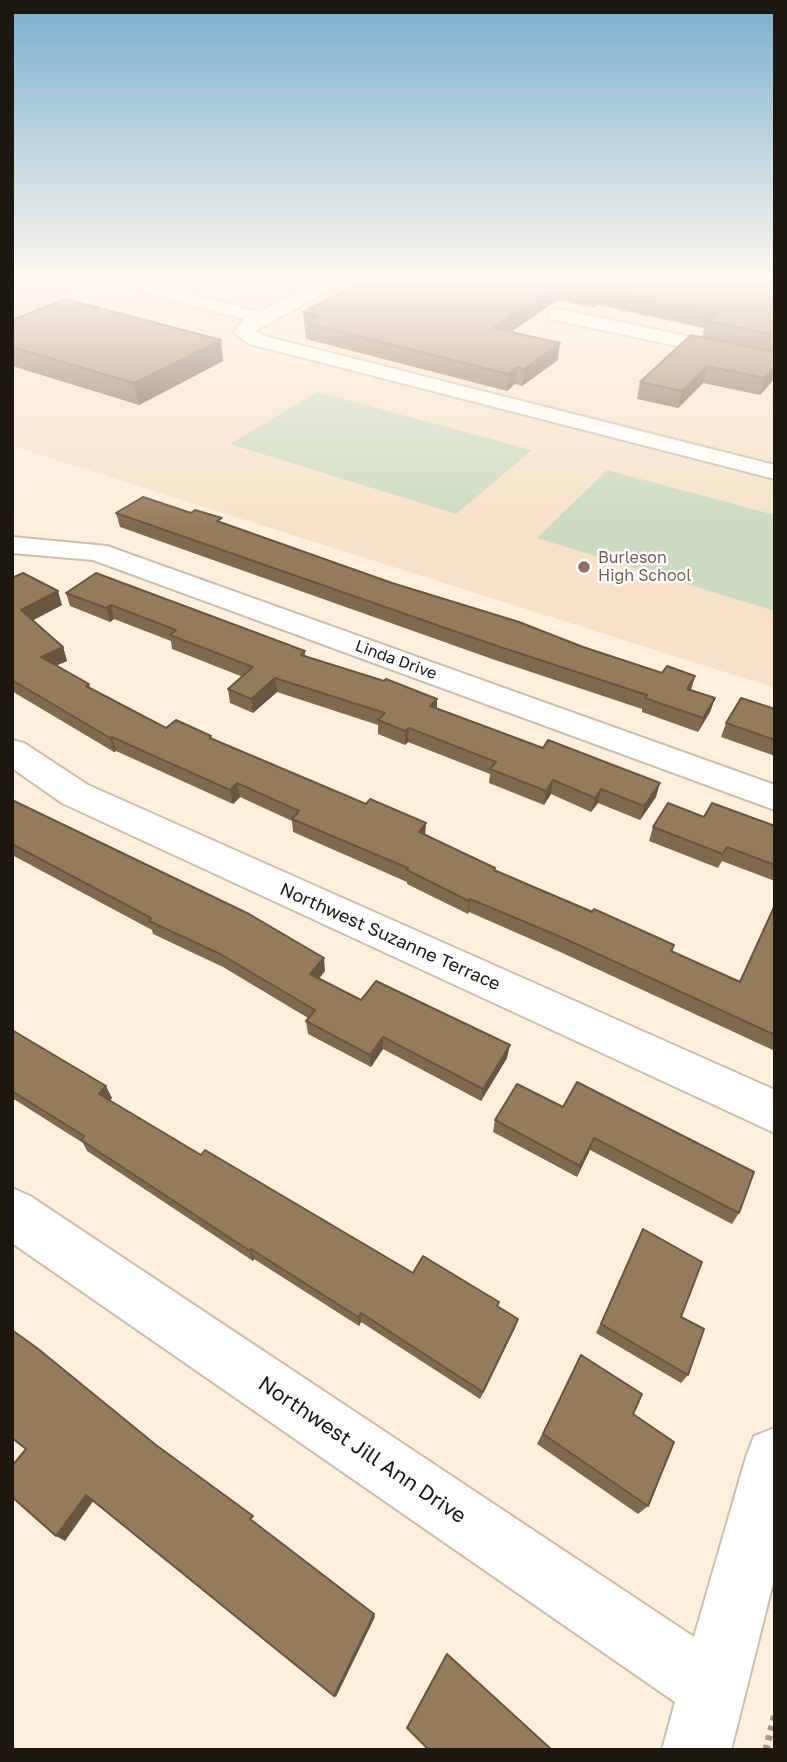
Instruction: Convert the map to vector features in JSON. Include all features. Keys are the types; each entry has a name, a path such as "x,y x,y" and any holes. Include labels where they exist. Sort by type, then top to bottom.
{"street":[{"path":"353,364 775,471"},
{"name":"Linda Drive","path":"12,545 97,552 775,798"},
{"name":"Northwest Suzanne Terrace","path":"12,751 75,794 775,1112"},
{"name":"Northwest Jill Ann Drive","path":"12,1213 712,1688"},
{"path":"696,1750 775,1457"}],"path":[{"path":"766,1750 775,1713"}],"shaded area":[{"name":"Burleson High School","path":"12,364 775,364 775,688 12,446"}],"green space":[{"path":"317,392 532,450 456,514 230,444"},
{"path":"607,470 775,515 775,611 537,538"}],"building":[{"path":"70,364 172,364 134,383"},
{"path":"469,364 531,364 524,369 517,367 508,374"},
{"path":"659,364 775,364 764,378 707,366 682,391 640,382"},
{"path":"143,497 191,513 195,510 222,518 217,521 392,583 519,622 662,673 667,666 695,676 687,689 715,698 703,718 645,698 647,695 497,646 116,513"},
{"path":"23,573 58,591 21,610 63,647 41,657 89,684 86,686 166,728 176,720 211,736 210,738 366,804 370,799 426,823 419,832 495,868 494,870 592,912 594,909 674,945 671,951 740,982 775,905 775,1035 561,937 470,899 469,901 407,870 408,868 292,819 299,811 237,783 230,790 110,738 12,680 12,578"},
{"path":"96,573 305,651 301,655 384,681 386,679 437,699 430,706 543,748 548,740 660,783 644,806 601,789 595,798 553,780 546,791 490,769 496,762 409,728 405,731 378,720 385,713 275,678 251,699 228,689 253,667 170,635 176,630 111,605 106,608 66,593"},
{"path":"741,698 775,709 775,740 726,723"},
{"path":"12,800 249,914 324,958 310,974 361,1000 376,981 510,1045 483,1089 383,1037 370,1055 306,1021 315,1010 220,954 149,921 151,918 12,844"},
{"path":"668,803 704,817 712,803 775,826 775,865 727,847 723,854 653,827"},
{"path":"12,1030 106,1086 99,1094 201,1155 205,1150 413,1273 423,1256 499,1302 497,1306 518,1319 483,1392 361,1313 358,1317 251,1249 250,1251 81,1140 84,1136 12,1091"},
{"path":"577,1082 754,1172 739,1213 594,1138 580,1166 495,1120 517,1084 563,1107"},
{"path":"643,1229 702,1262 681,1317 704,1329 688,1375 601,1324"},
{"path":"12,1330 156,1445 253,1516 250,1519 374,1614 334,1696 86,1495 56,1536 12,1497 12,1466 26,1449 12,1438"},
{"path":"581,1355 642,1394 633,1414 674,1442 648,1506 543,1434"},
{"path":"447,1654 552,1750 429,1750 407,1728"}],"place":[{"name":"Burleson High School","path":"584,567"}]}
